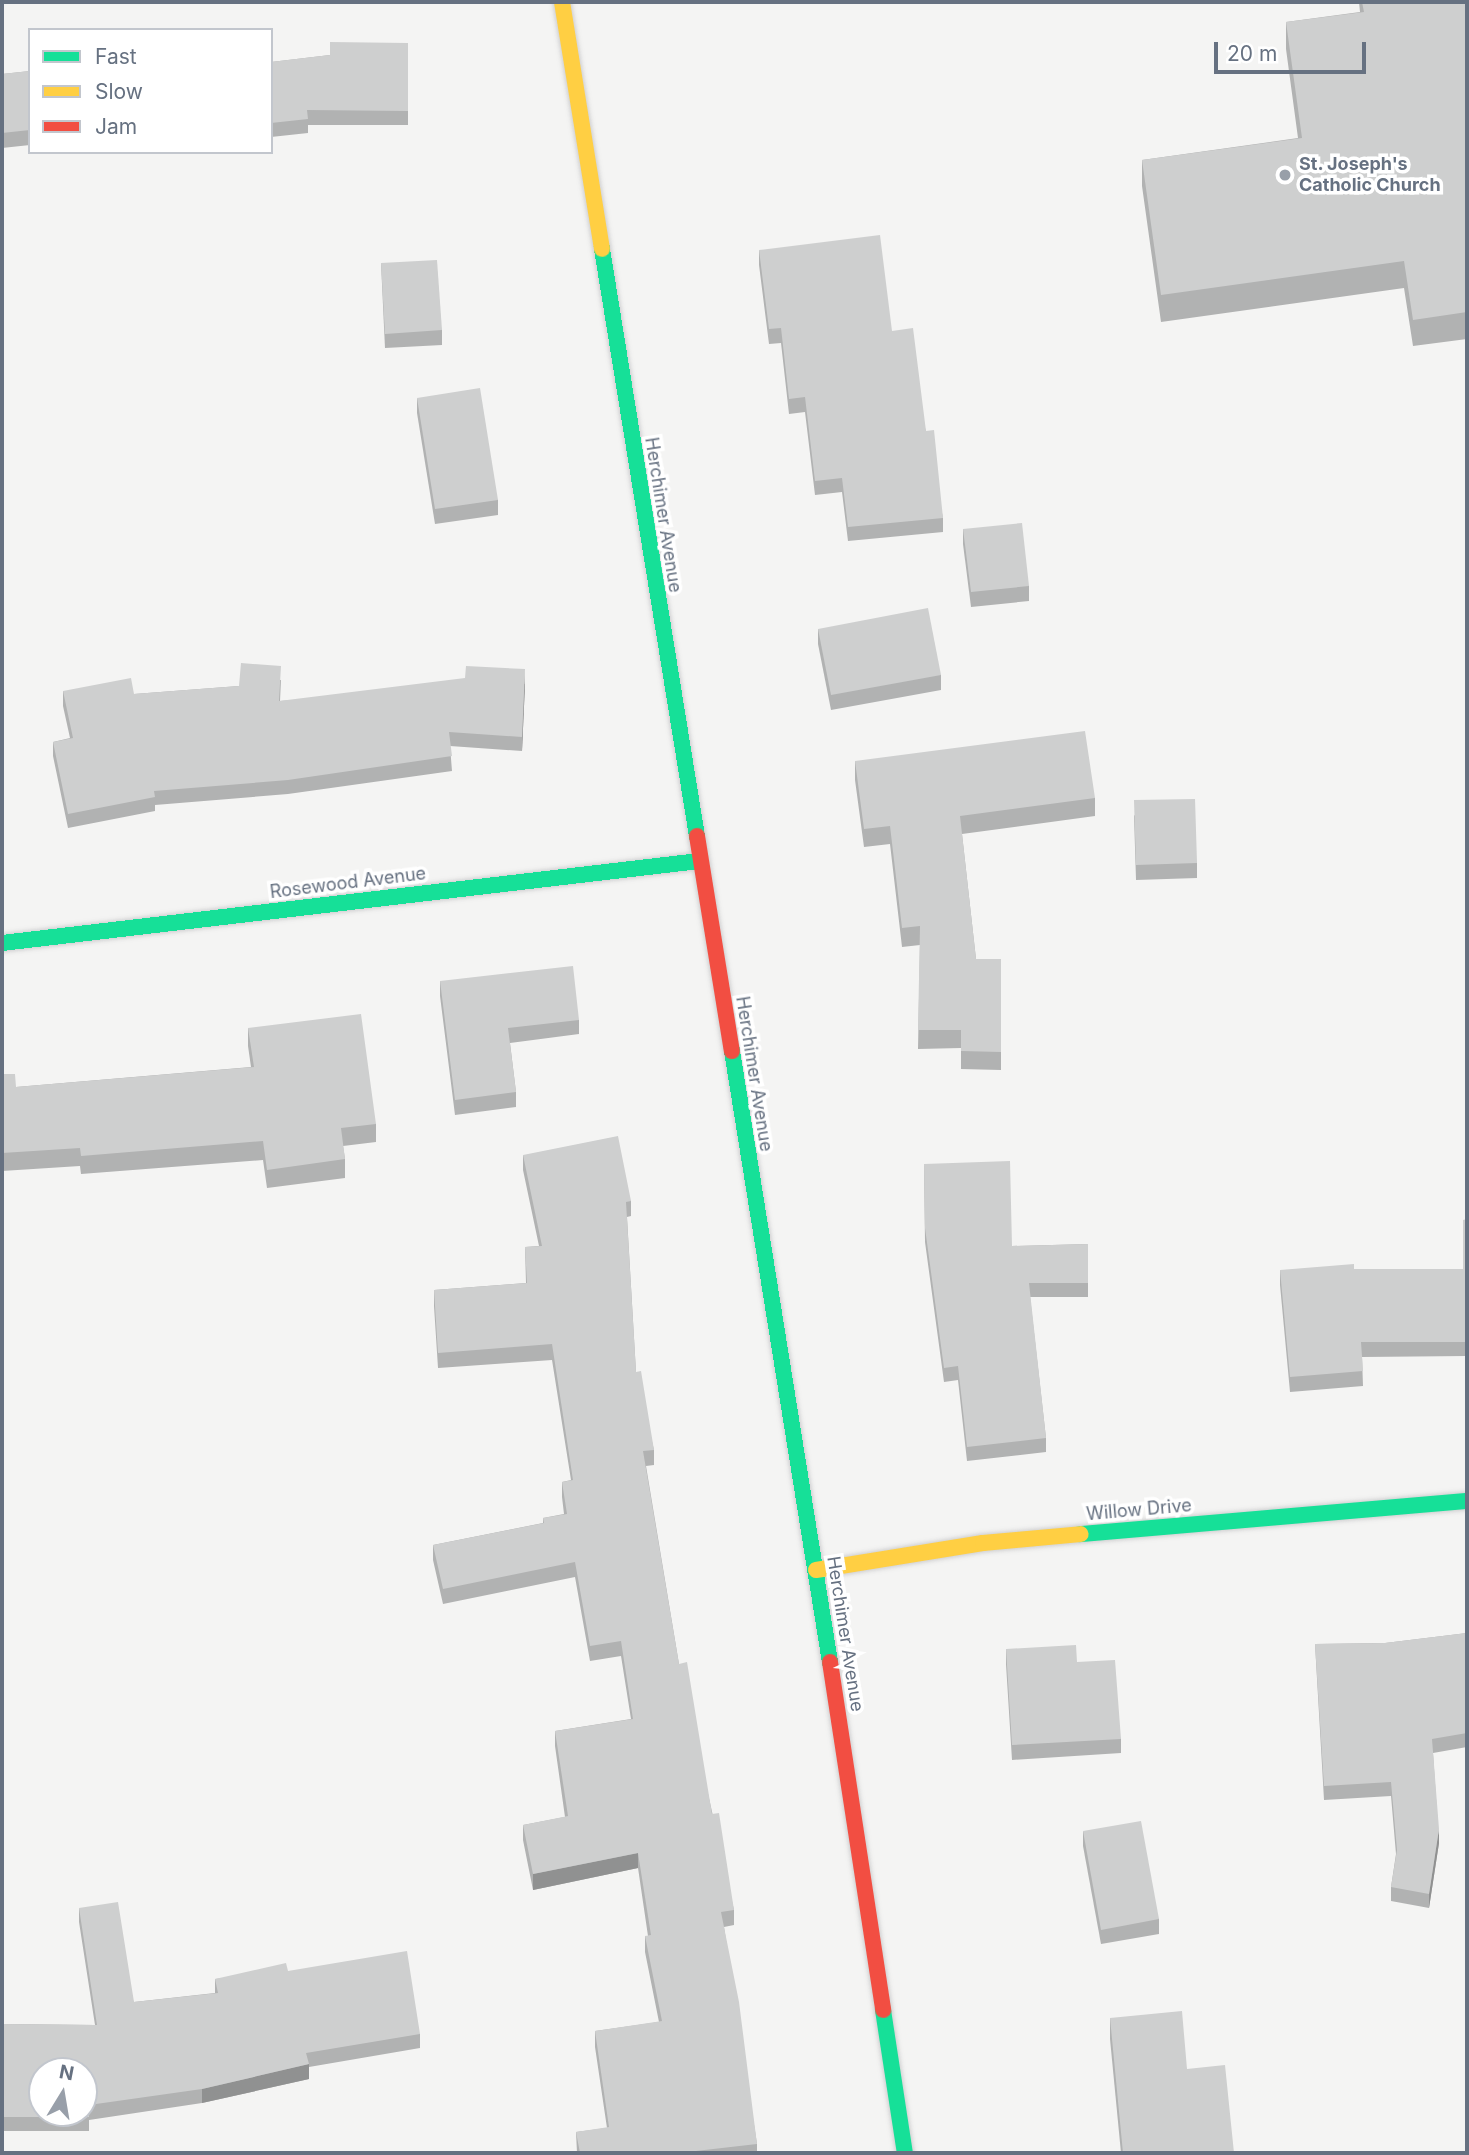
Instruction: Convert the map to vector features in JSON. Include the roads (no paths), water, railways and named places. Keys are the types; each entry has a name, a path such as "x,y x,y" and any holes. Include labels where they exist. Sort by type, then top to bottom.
{"street":[{"name":"Herchimer Avenue","path":"562,2 699,861 816,1570 905,2153"},
{"name":"Rosewood Avenue","path":"2,943 699,861"},
{"name":"Willow Drive","path":"816,1570 983,1543 1467,1501"}],"place":[{"name":"St. Joseph's Catholic Church","path":"1285,175"}]}
